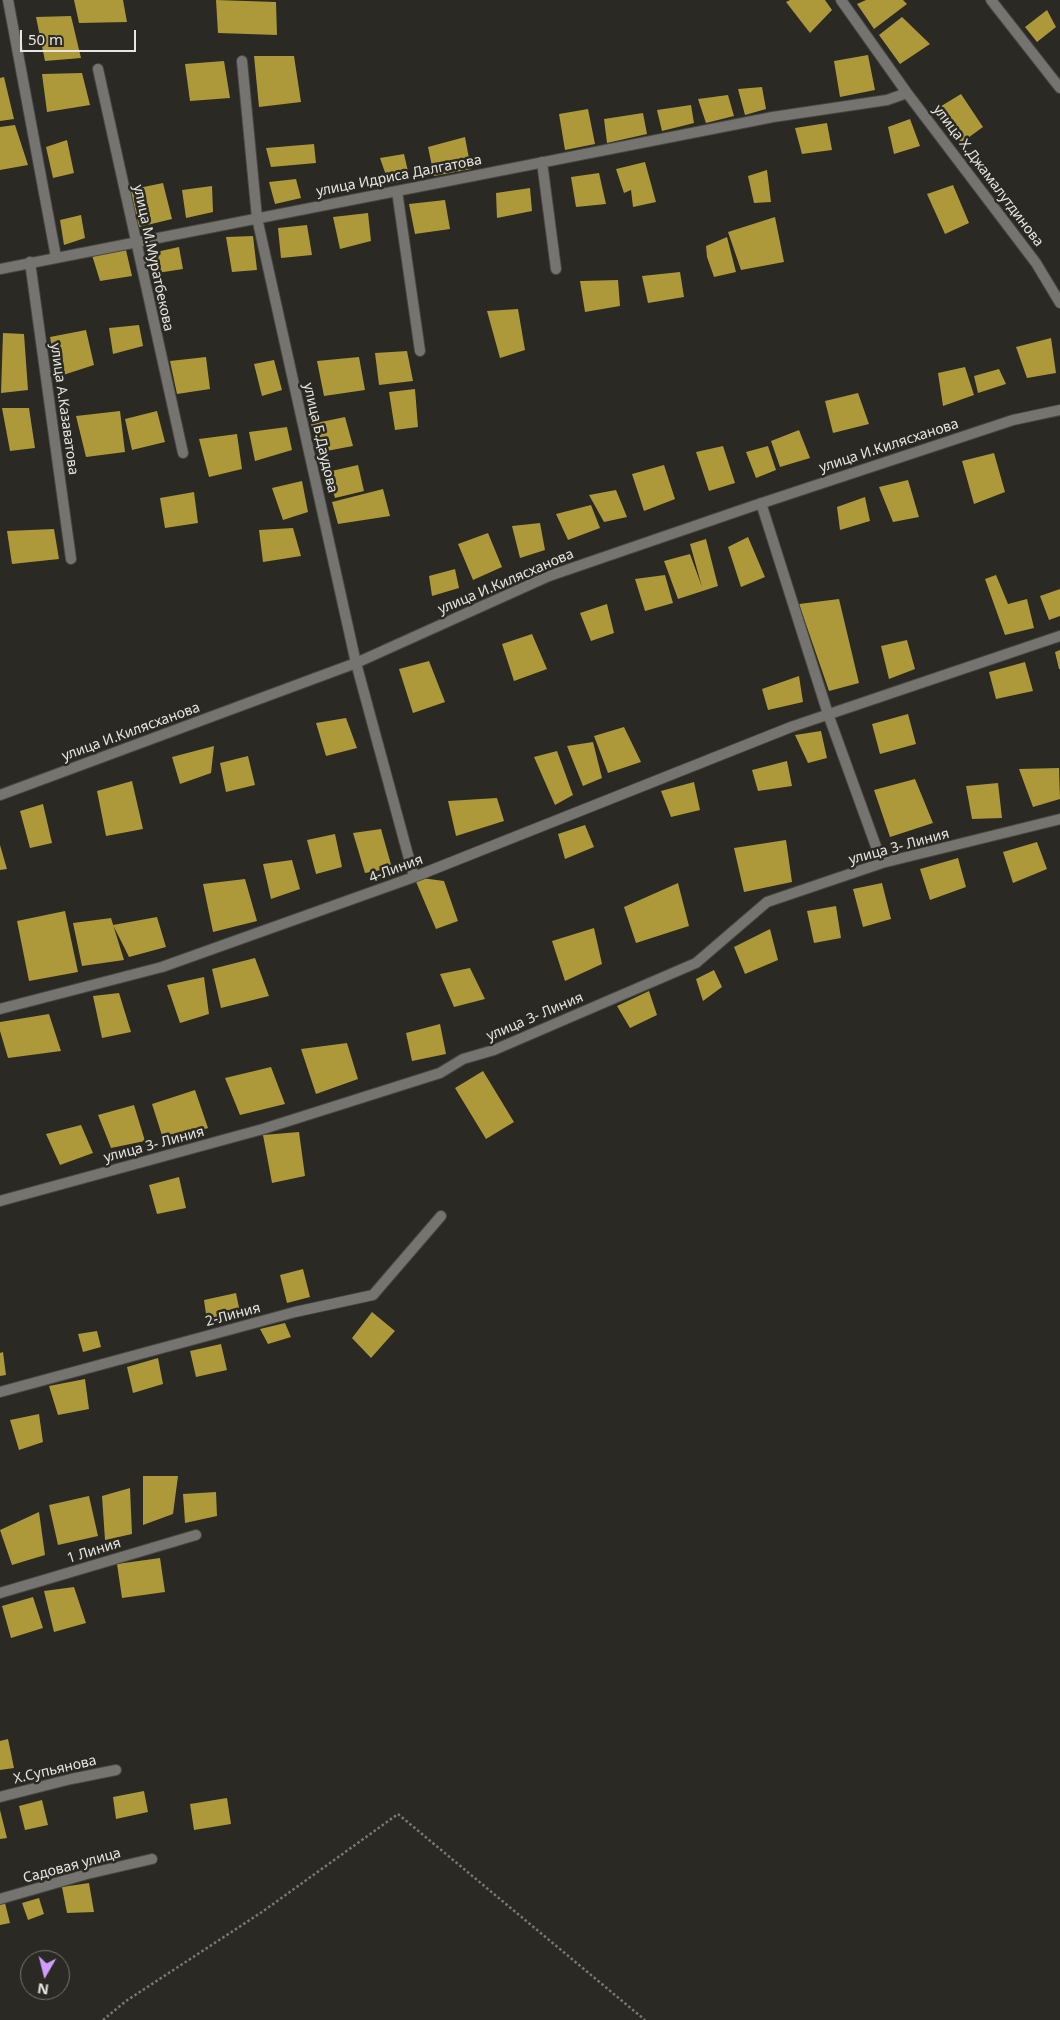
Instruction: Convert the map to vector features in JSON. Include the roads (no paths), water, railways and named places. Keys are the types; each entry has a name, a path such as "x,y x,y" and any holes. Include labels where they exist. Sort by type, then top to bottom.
{"street":[{"path":"8,0 56,257"},
{"name":"улица Х.Джамалутдинова","path":"841,0 908,93 1036,263 1060,302"},
{"path":"991,0 1060,88"},
{"name":"улица Б.Даудова","path":"242,61 256,218 356,663 414,877"},
{"name":"улица М.Муратбекова","path":"98,69 182,453"},
{"name":"улица Идриса Далгатова","path":"0,269 773,117 887,100 908,93"},
{"path":"542,162 556,269"},
{"path":"397,191 420,351"},
{"name":"улица А.Казаватова","path":"30,262 71,559"},
{"name":"улица И.Килясханова","path":"0,795 356,663 549,576 761,503 1013,420 1060,410"},
{"path":"761,503 828,714 882,863"},
{"name":"4-Линия","path":"0,1009 162,967 414,877 791,727 1060,636"},
{"name":"улица 3- Линия","path":"0,1201 263,1129 440,1073 462,1059 494,1050 696,963 767,902 882,863 1060,819"},
{"name":"2-Линия","path":"0,1392 295,1312 372,1295 441,1216"},
{"name":"1 Линия","path":"0,1593 196,1535"},
{"name":"Х.Супьянова","path":"0,1797 116,1770"},
{"name":"Садовая улица","path":"0,1900 87,1874 152,1859"}]}
